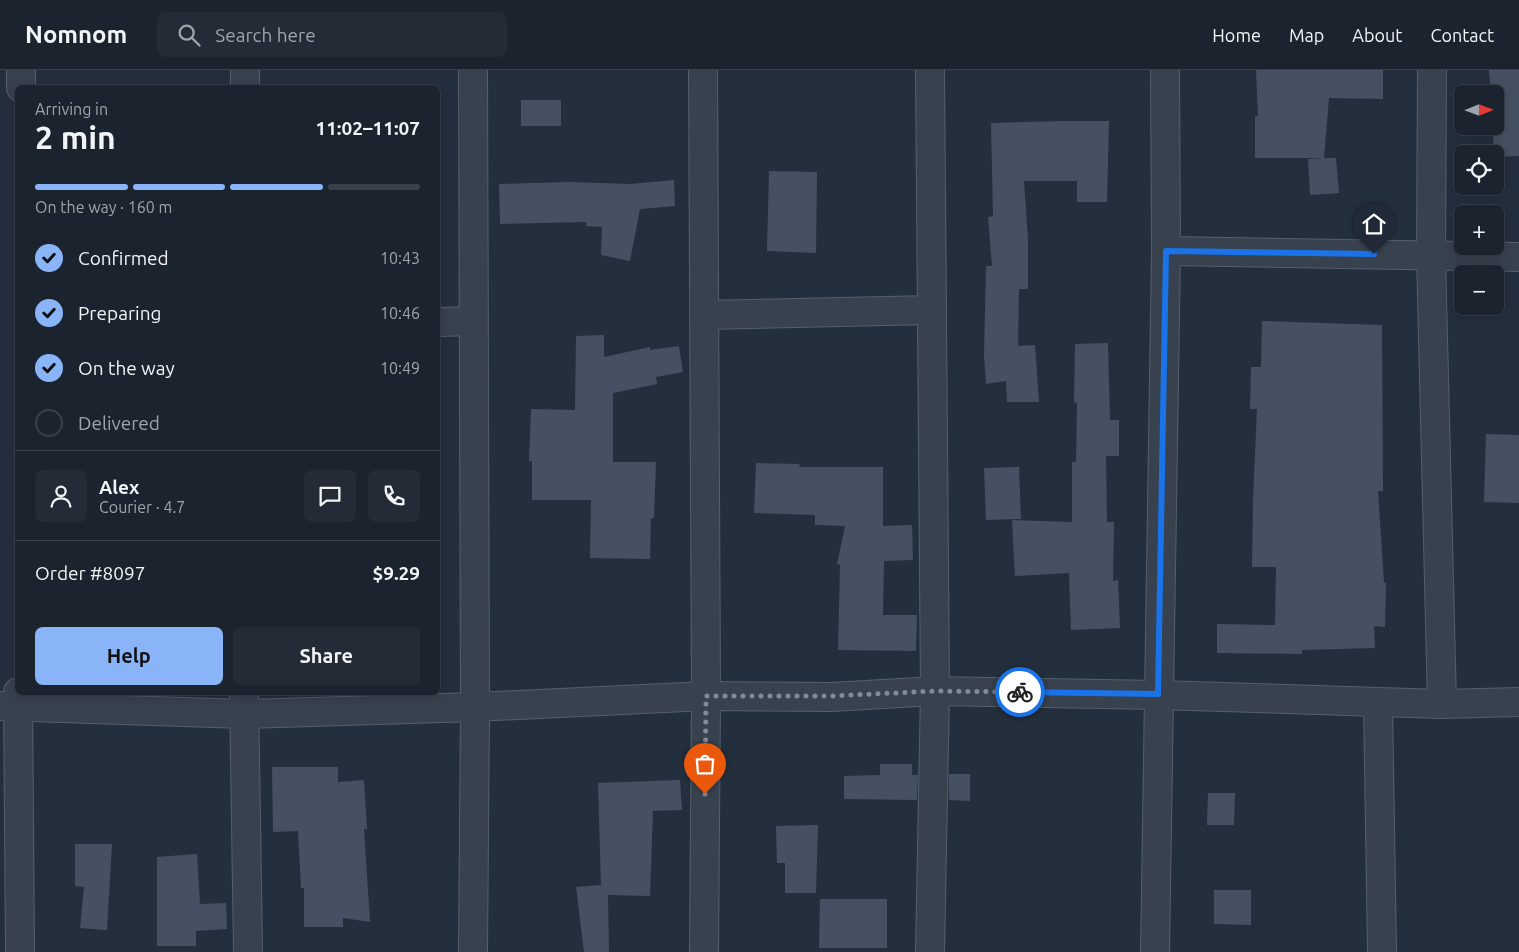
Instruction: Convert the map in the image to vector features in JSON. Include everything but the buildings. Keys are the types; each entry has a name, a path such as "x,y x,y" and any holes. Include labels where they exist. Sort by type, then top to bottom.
{"street":[{"path":"21,70 21,85"},
{"path":"245,70 245,85"},
{"path":"473,70 476,707 473,952"},
{"path":"703,70 706,696 704,952"},
{"path":"930,70 935,691 930,952"},
{"path":"1155,952 1166,251 1165,70"},
{"path":"1432,70 1430,255 1442,704"},
{"path":"1166,251 1519,257"},
{"path":"704,315 932,310"},
{"path":"440,322 473,321"},
{"path":"20,952 12,702 476,707 706,696 831,696 935,691 1158,694 1442,704 1519,702"},
{"path":"1378,702 1382,952"},
{"path":"244,703 248,952"}],"way so far":[{"path":"705,794 706,696 831,696 935,691 1020,692"}],"route":[{"path":"1020,692 1158,694 1166,251 1374,254"}]}
